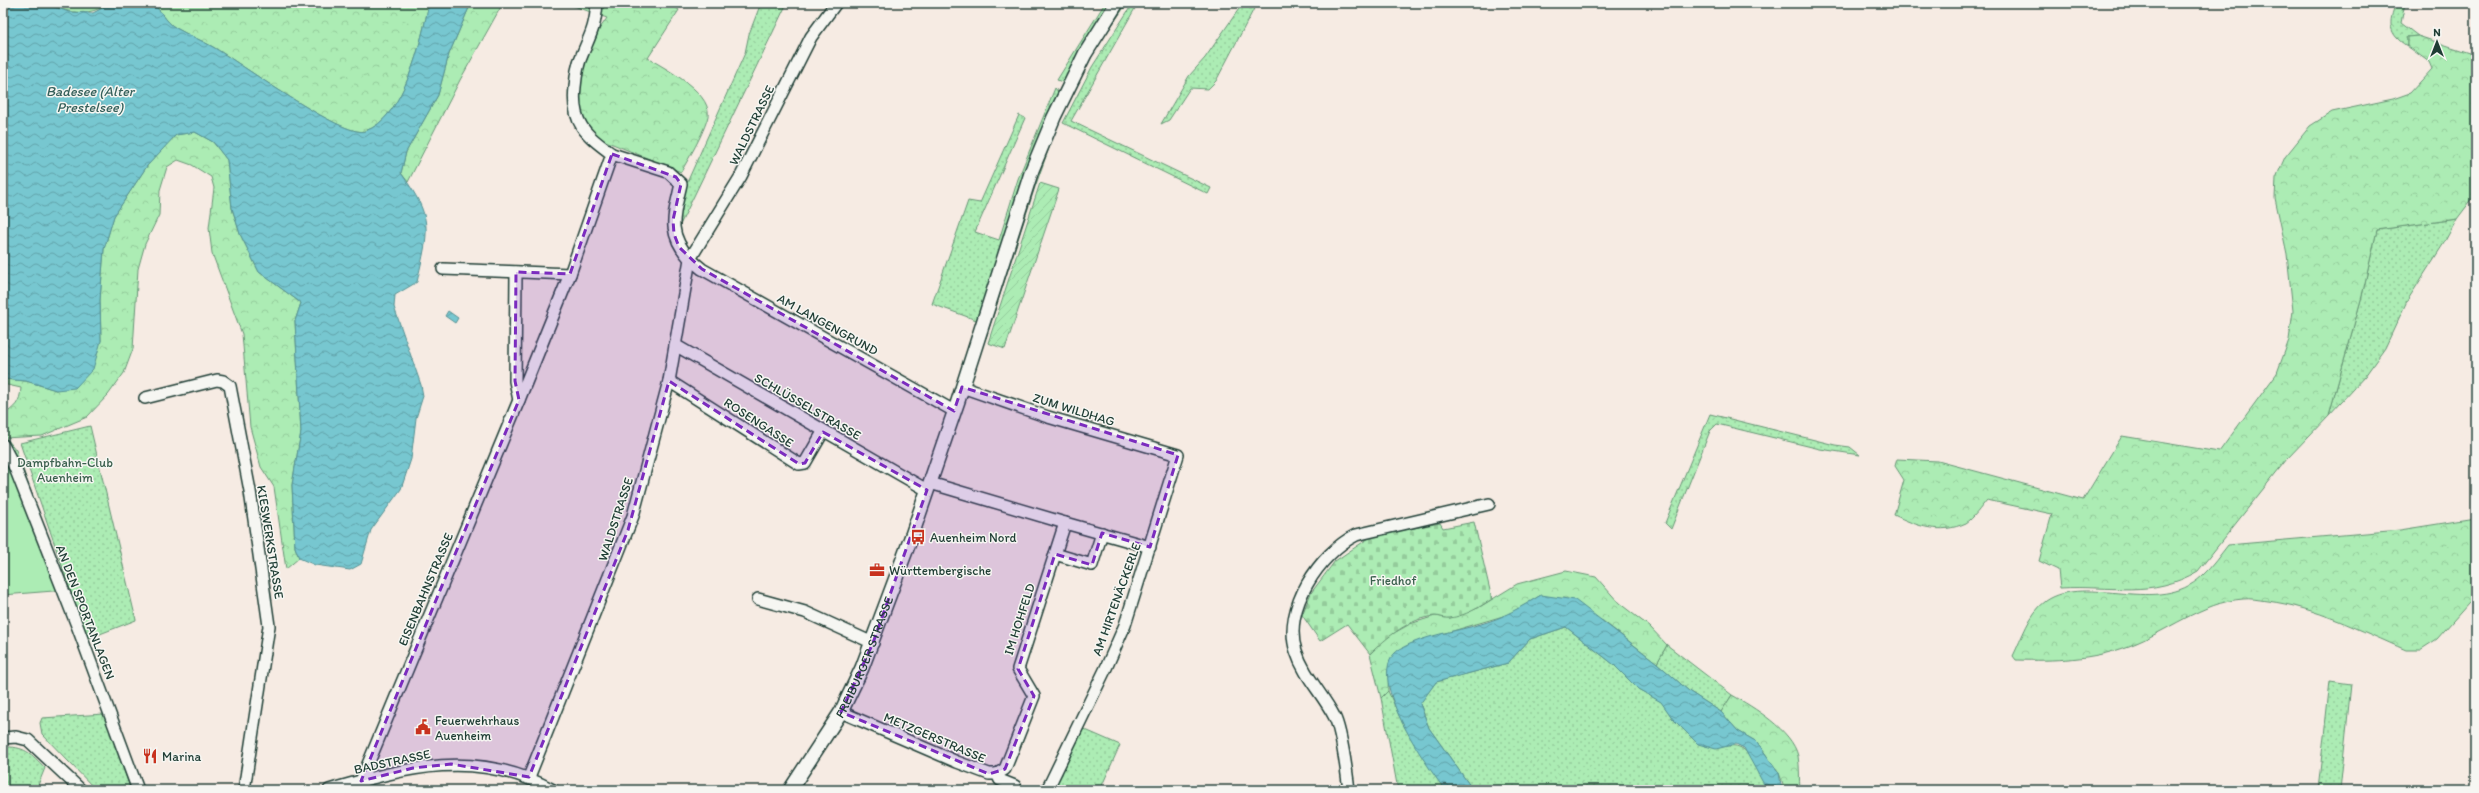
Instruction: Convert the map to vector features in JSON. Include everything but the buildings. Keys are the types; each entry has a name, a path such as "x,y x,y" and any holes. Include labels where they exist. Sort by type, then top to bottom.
{"street":[{"path":"597,3 596,26 576,73 574,104 576,118 592,139 612,154 668,172 681,184 673,220 674,234 679,247 690,259"},
{"name":"WALDSTRASSE","path":"529,777 628,530 669,381 690,259 741,176 811,37 836,3"},
{"name":"FREIBURGER STRASSE","path":"790,790 841,712 873,642 929,487 1032,170 1054,117 1085,54 1118,3"},
{"name":"EISENBAHNSTRASSE","path":"361,786 520,400 570,274 612,154"},
{"name":"AM LANGENGRUND","path":"690,259 702,269 954,411"},
{"path":"443,269 570,274"},
{"path":"516,272 515,381 520,400"},
{"name":"SCHLÜSSELSTRASSE","path":"675,345 823,432 929,487"},
{"name":"KIESWERKSTRASSE","path":"145,398 217,380 223,381 230,386 250,491 269,626 244,790"},
{"name":"ROSENGASSE","path":"669,381 799,464 805,463 823,432"},
{"name":"ZUM WILDHAG","path":"962,387 1048,417 1178,455"},
{"name":"AN DEN SPORTANLAGEN","path":"3,445 15,468 78,628 138,790"},
{"name":"AM HIRTENÄCKERLE","path":"1047,790 1122,632 1178,455"},
{"path":"929,487 1150,547"},
{"path":"1349,790 1335,716 1308,679 1296,651 1294,622 1306,588 1323,562 1344,541 1356,534 1489,504"},
{"name":"IM HOHFELD","path":"997,774 1005,769 1034,696 1018,669 1065,523"},
{"path":"1055,554 1092,565 1102,533"},
{"path":"758,599 805,612 873,642"},
{"name":"METZGERSTRASSE","path":"841,712 964,765 989,774 997,774 1000,780 1015,786"},
{"path":"3,738 16,737 28,740 81,790"},
{"name":"BADSTRASSE","path":"329,790 361,786 412,768 451,764 496,769 529,777 553,790"}],"highlighted area":[{"path":"612,154 676,177 681,184 673,220 674,234 679,247 702,269 954,411 962,387 1178,455 1150,547 1102,533 1092,565 1055,554 1018,669 1034,696 1005,769 989,774 841,712 873,643 927,490 823,432 805,463 799,464 669,381 628,530 529,777 451,764 413,768 361,781 519,400 515,381 516,272 570,274"}],"green space":[{"path":"43,3 112,3 93,11 78,12"},
{"path":"150,3 429,3 416,56 401,95 379,124 365,131 353,130 314,112 213,47 176,28 154,5"},
{"path":"471,3 503,3 460,80 408,182 401,173 406,152 438,95 449,54"},
{"path":"566,3 669,3 679,10 648,58 688,84 705,101 708,111 707,120 702,133 681,172 598,138 582,116 579,93 582,66 594,37 607,18"},
{"path":"761,3 787,3 680,225 677,224 685,187 745,53 749,34"},
{"path":"1105,3 1112,3 1066,81 1062,82 1057,80"},
{"path":"1124,3 1127,3 1096,49 1063,110 1078,78"},
{"path":"1133,3 1138,3 1071,121 1211,188 1208,194 1063,123 1092,67"},
{"path":"1243,3 1257,3 1216,81 1208,89 1190,88 1169,120 1161,124 1189,76 1205,58"},
{"path":"2396,3 2405,3 2401,23 2418,36 2407,37 2407,46 2396,37 2391,28 2393,10"},
{"path":"2418,36 2476,55 2476,194 2457,219 2377,230 2362,296 2329,415 2287,459 2198,571 2181,580 2147,588 2060,588 2058,570 2039,561 2052,514 1987,500 1969,521 1956,527 1938,529 1929,528 1911,523 1894,515 1904,480 1895,466 1897,459 1938,461 2083,500 2122,436 2219,452 2277,373 2289,340 2293,311 2287,254 2275,198 2276,178 2285,157 2310,126 2332,112 2393,99 2410,93 2432,69 2429,62 2407,46 2407,37"},
{"path":"1055,88 1059,93 979,321 932,304 968,201 980,203 1019,115 1025,118 975,232 999,240 1018,179"},
{"path":"1056,125 986,338 984,334 1035,177"},
{"path":"195,132 213,142 227,160 232,208 240,234 259,272 301,303 295,321 301,432 292,485 295,547 299,558 286,569 274,487 261,467 250,427 242,334 212,253 209,228 214,188 211,177 192,165 178,160 167,167 160,190 159,215 145,244 138,269 133,349 124,373 108,395 87,417 42,436 3,438 3,415 11,410 18,401 21,388 3,384 3,379 26,381 56,390 101,341 100,300 104,249 114,216 147,166 175,135"},
{"path":"1040,183 1059,189 1005,349 988,343"},
{"path":"2457,219 2444,243 2407,301 2385,348 2365,376 2329,415 2362,296 2377,230"},
{"path":"1710,414 1835,445 1850,447 1860,455 1820,449 1717,424 1710,431 1671,529 1665,523"},
{"name":"Dampfbahn-Club Auenheim","path":"90,426 136,620 87,639 20,443"},
{"path":"3,438 7,439 16,450 66,590 3,595"},
{"path":"2476,518 2476,595 2437,639 2420,650 2406,650 2321,614 2285,604 2246,599 2228,601 2199,611 2143,640 2115,651 2073,659 2016,660 2013,656 2026,626 2035,612 2046,601 2063,594 2082,591 2145,595 2165,593 2185,588 2202,576 2213,565 2228,545 2400,530"},
{"name":"Friedhof","path":"1474,522 1492,599 1477,608 1456,617 1448,618 1435,616 1417,620 1391,635 1370,654 1347,624 1320,641 1302,615 1311,593 1335,561 1372,536 1440,523 1443,528"},
{"path":"1566,571 1596,577 1619,603 1650,627 1667,645 1657,663 1603,621 1541,595 1510,614 1429,638 1389,663 1388,691 1381,698 1370,654 1387,637 1410,624 1435,616 1450,618 1478,608 1517,584"},
{"path":"1566,627 1613,664 1638,689 1662,702 1673,719 1729,746 1737,746 1743,749 1749,754 1767,790 1473,790 1429,728 1420,703 1436,682 1508,663 1530,639"},
{"path":"1667,645 1732,695 1721,712 1690,692 1657,663"},
{"path":"2330,681 2351,684 2340,790 2318,790"},
{"path":"1388,691 1404,726 1445,790 1398,790 1381,698"},
{"path":"1732,695 1771,720 1788,737 1798,756 1800,790 1782,790 1783,784 1779,773 1757,742 1738,731 1721,712"},
{"path":"104,714 131,790 96,790 42,734 40,723 42,718"},
{"path":"1081,728 1120,745 1100,790 1051,790"},
{"path":"3,747 22,749 31,754 45,768 36,790 11,790 3,785"}],"water":[{"name":"Badesee (Alter Prestelsee)","path":"3,3 43,3 69,12 93,13 112,3 150,3 154,5 176,28 213,47 314,112 353,130 365,131 379,124 401,95 416,56 429,3 471,3 449,54 438,95 406,152 401,173 412,189 424,214 426,236 417,282 395,295 394,307 421,385 423,396 416,418 411,459 401,489 371,530 361,564 350,570 315,565 299,558 295,547 292,485 301,432 295,321 301,303 259,272 240,234 232,208 227,160 213,142 195,132 176,135 147,166 114,216 104,249 100,300 101,341 93,369 75,388 56,390 26,381 3,379"},
{"path":"448,311 458,318 455,323 445,316"},
{"path":"1541,595 1575,600 1657,663 1690,692 1721,712 1738,731 1757,742 1779,773 1782,790 1767,790 1744,748 1736,744 1716,749 1698,744 1673,719 1661,702 1638,689 1613,664 1566,627 1530,639 1508,663 1436,682 1420,704 1429,728 1473,790 1445,790 1412,741 1401,720 1392,698 1388,678 1390,661 1400,649 1409,644 1429,637 1489,622 1519,608"}],"place":[{"name":"Auenheim Nord","path":"918,537"},
{"name":"Württembergische","path":"877,570"},
{"name":"Feuerwehrhaus Auenheim","path":"423,727"},
{"name":"Marina","path":"150,756"}]}
